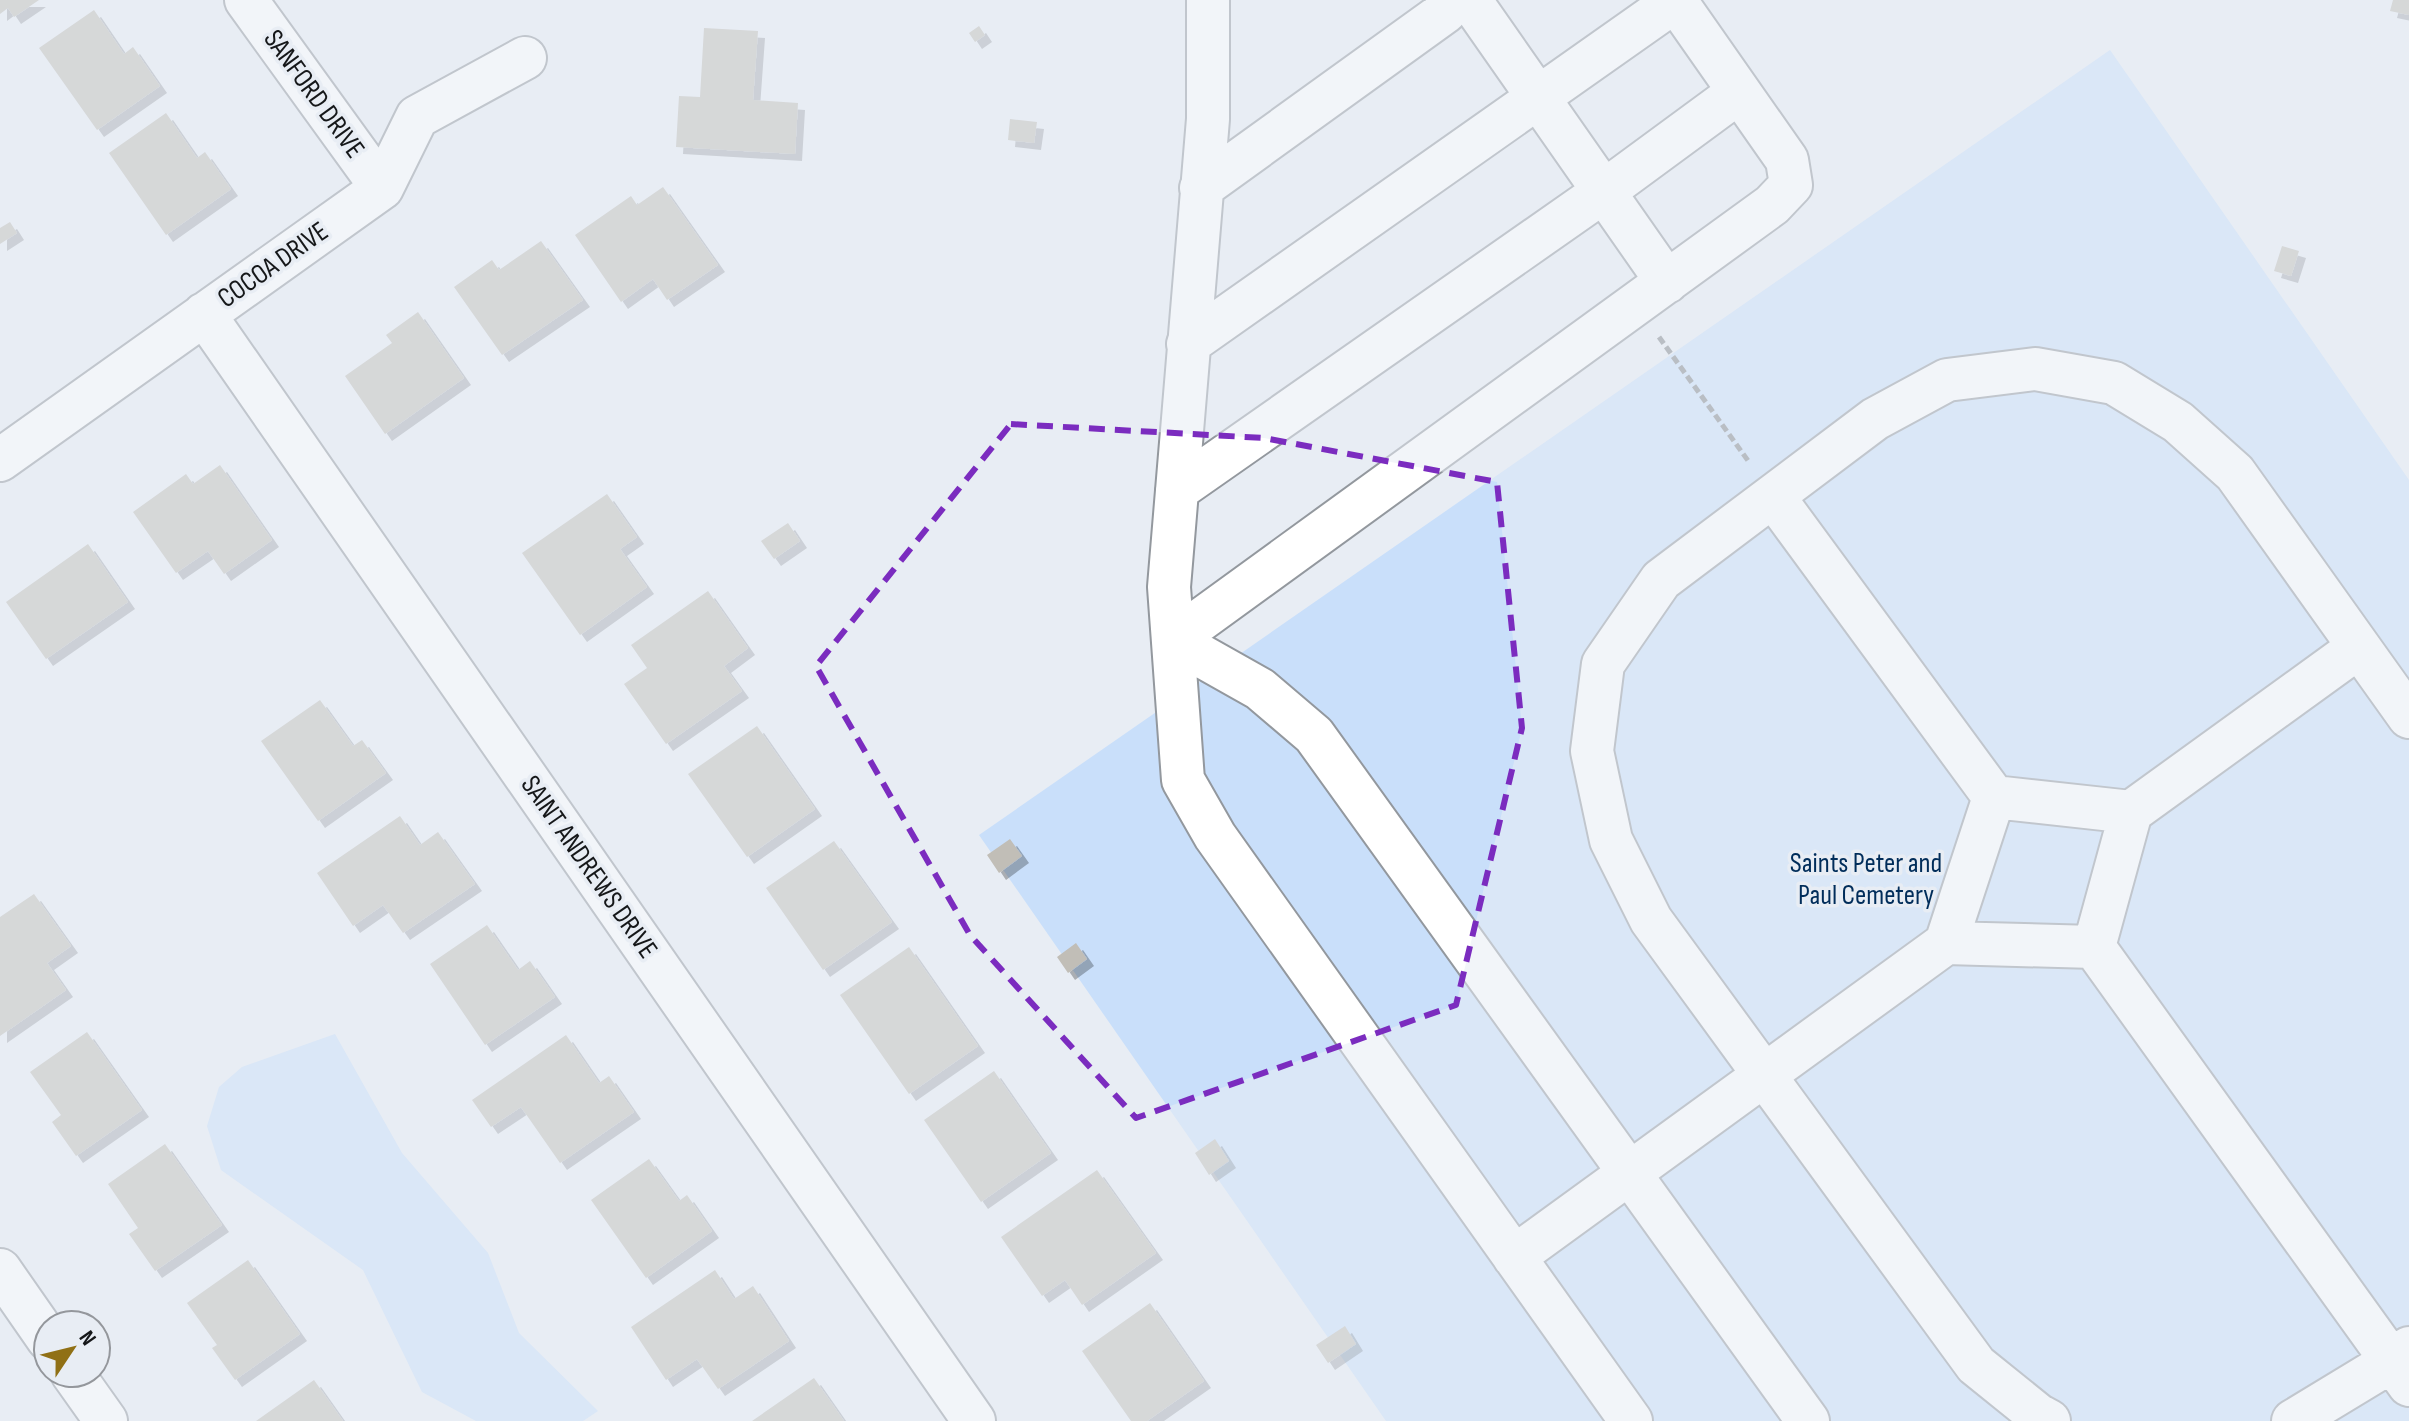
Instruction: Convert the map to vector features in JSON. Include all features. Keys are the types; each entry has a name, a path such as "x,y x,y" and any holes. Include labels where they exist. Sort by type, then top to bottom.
{"street":[{"name":"SANFORD DRIVE","path":"246,0 382,188"},
{"path":"1208,0 1208,119 1169,587 1183,780 1215,836 1631,1421"},
{"path":"1173,640 1772,205 1791,185 1787,160 1675,0 1188,344"},
{"path":"1201,188 1456,3 1539,99 1603,192 1651,293"},
{"name":"COCOA DRIVE","path":"0,460 382,188 417,117 525,58"},
{"path":"1177,490 1603,192 1739,92"},
{"name":"SAINT ANDREWS DRIVE","path":"204,314 974,1421"},
{"path":"2049,1421 1976,1365 1651,920 1611,840 1592,751 1603,664 1661,580 1875,419 1947,380 2035,369 2114,383 2178,422 2235,473 2409,717"},
{"path":"1773,496 1994,797 2131,812"},
{"path":"1173,640 1260,689 1314,735 1808,1421"},
{"path":"2094,947 2131,812 2359,647"},
{"path":"1514,1257 1946,943 1994,797"},
{"path":"1946,943 2094,947"},
{"path":"2094,947 2403,1365 2293,1421"},
{"path":"0,1270 32,1316"},
{"path":"83,1389 106,1421"}],"path":[{"path":"1651,293 1773,496"}],"highlighted area":[{"path":"1011,424 1264,438 1497,482 1522,728 1456,1005 1136,1118 970,935 816,666"}],"green space":[{"name":"Saints Peter and Paul Cemetery","path":"2110,50 2409,480 2409,1421 1386,1421 979,835"},
{"path":"335,1034 402,1153 488,1253 519,1333 598,1411 583,1421 476,1421 422,1392 363,1270 221,1170 207,1126 219,1087 242,1067"}],"building":[{"path":"0,0 39,0 14,17 8,8 0,14"},
{"path":"2393,0 2409,0 2409,15 2390,11"},
{"path":"94,10 124,54 133,47 160,86 97,130 39,48"},
{"path":"979,26 985,35 975,42 969,33"},
{"path":"704,28 758,31 753,100 798,103 795,154 676,147 679,96 700,97"},
{"path":"166,113 197,158 205,152 231,189 166,235 109,153"},
{"path":"1010,119 1037,122 1034,143 1008,140"},
{"path":"663,187 718,265 667,300 653,279 621,302 575,235 631,196 637,205"},
{"path":"10,222 17,233 0,244 0,228"},
{"path":"541,241 583,300 502,355 454,287 492,260 499,270"},
{"path":"2282,246 2299,251 2291,276 2274,271"},
{"path":"418,312 464,378 385,434 345,376 392,343 386,335"},
{"path":"220,465 272,540 224,574 208,551 176,573 133,512 186,474 193,484"},
{"path":"607,494 637,537 620,549 647,587 580,635 522,553"},
{"path":"788,523 800,541 774,559 761,541"},
{"path":"88,544 128,602 46,659 6,602"},
{"path":"708,591 748,648 724,666 742,691 666,744 624,684 647,668 631,645"},
{"path":"320,700 353,746 362,740 386,773 318,821 261,741"},
{"path":"757,726 815,809 747,857 688,774"},
{"path":"400,816 420,845 438,832 475,884 403,933 383,905 353,926 317,873"},
{"path":"1010,839 1022,856 999,873 987,855"},
{"path":"834,841 892,922 823,970 766,888"},
{"path":"34,894 71,946 47,963 66,990 0,1036 0,917"},
{"path":"487,925 518,970 530,961 555,997 485,1045 430,964"},
{"path":"1076,943 1087,959 1068,973 1057,957"},
{"path":"909,947 978,1046 909,1094 840,995"},
{"path":"87,1032 142,1110 76,1156 52,1122 61,1115 30,1072"},
{"path":"566,1035 599,1083 609,1076 634,1112 560,1163 521,1107 491,1127 472,1100"},
{"path":"994,1071 1051,1153 981,1202 924,1120"},
{"path":"1215,1139 1229,1161 1209,1175 1195,1153"},
{"path":"165,1144 222,1225 155,1271 129,1234 138,1228 108,1184"},
{"path":"649,1159 679,1201 687,1195 712,1231 646,1278 591,1200"},
{"path":"1097,1170 1156,1253 1082,1305 1065,1280 1042,1296 1001,1237"},
{"path":"248,1260 300,1334 235,1380 212,1348 217,1345 187,1303"},
{"path":"715,1270 734,1299 753,1286 789,1341 718,1389 697,1359 666,1380 631,1327"},
{"path":"1150,1303 1204,1381 1147,1421 1131,1421 1082,1351"},
{"path":"1345,1326 1356,1344 1328,1363 1316,1345"},
{"path":"814,1378 844,1421 752,1421"},
{"path":"314,1380 343,1421 256,1421"}]}
